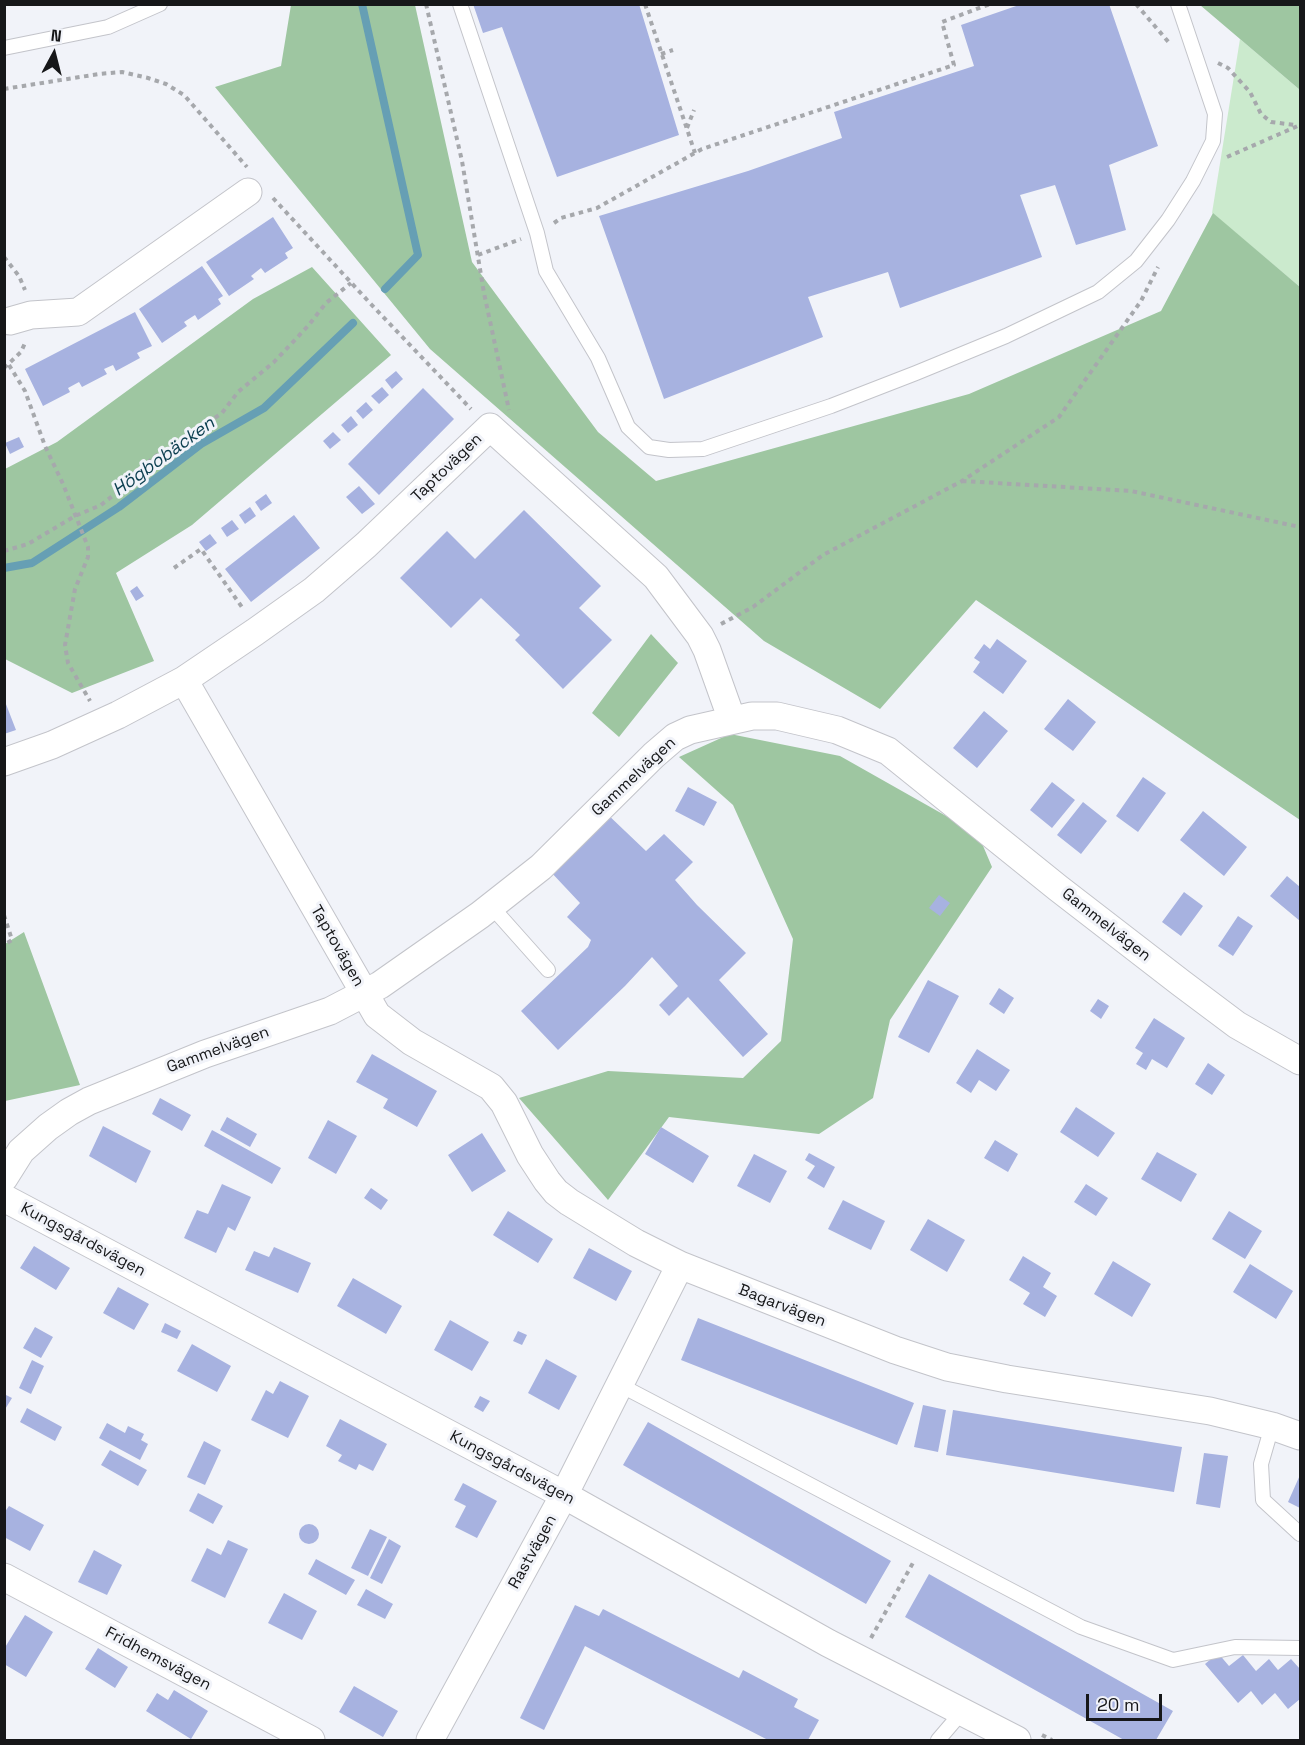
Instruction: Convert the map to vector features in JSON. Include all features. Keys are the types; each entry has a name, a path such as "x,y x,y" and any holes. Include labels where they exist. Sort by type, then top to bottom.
{"street":[{"path":"6,320 31,315 78,312 256,185"},
{"name":"Taptovägen","path":"4,762 52,745 183,680 259,630 314,590 366,545 490,428 656,577 700,636 732,720"},
{"name":"Taptovägen","path":"183,680 365,994"},
{"name":"Gammelvägen","path":"4,1178 21,1151 48,1126 89,1101 205,1054 330,1011 365,994 491,906 541,867 675,737 690,730 752,716 777,716 837,730 888,751 1058,888 1181,983 1237,1025 1300,1061"},
{"name":"Bagarvägen","path":"365,994 377,1015 390,1026 412,1042 491,1087 504,1103 530,1155 556,1192 594,1218 680,1265 895,1350 947,1367 1016,1381 1210,1411 1272,1426 1300,1436"},
{"name":"Kungsgårdsvägen","path":"4,1198 564,1496 828,1643 1017,1740"},
{"name":"Rastvägen","path":"430,1740 564,1496 680,1265"},
{"name":"Fridhemsvägen","path":"4,1577 311,1740"}],"lane":[{"path":"4,48 108,27 160,4"},
{"path":"460,4 537,233 546,271 598,358 628,427 649,447 669,450 703,448 831,406 916,374 1006,336 1098,292 1136,261 1168,220 1193,182 1213,141 1215,114 1178,4"},
{"path":"491,906 548,970"},
{"path":"620,1385 1081,1627 1173,1660 1235,1647 1300,1648"},
{"path":"1272,1426 1261,1464 1263,1500 1300,1534"},
{"path":"938,1740 962,1712"}],"path":[{"path":"426,4 462,161 498,361 515,434 511,448"},
{"path":"645,4 695,153"},
{"path":"478,255 537,233 561,218 597,208 695,153 954,65 942,22 990,4"},
{"path":"661,54 674,50"},
{"path":"4,89 122,72 166,84 184,95 256,185 490,428"},
{"path":"687,128 694,110"},
{"path":"1226,157 1300,125"},
{"path":"700,636 753,607 823,555 962,481 1059,417 1141,301 1161,262"},
{"path":"4,551 28,544 75,516 101,505 161,452 222,413 238,392 274,362 326,303 351,283"},
{"path":"4,368 9,365 25,391 45,446 63,484 88,548 88,557 75,589 65,645 68,663 87,693 99,723"},
{"path":"962,481 1131,491 1300,527"},
{"path":"174,568 201,549 259,630"},
{"path":"4,915 12,940 4,945"},
{"path":"868,1643 923,1544"}],"green space":[{"path":"291,5 415,5 472,262 598,432 656,481 969,394 1161,311 1213,213 1300,287 1300,820 976,600 880,709 764,641 430,349 215,87 281,66"},
{"path":"1200,5 1300,5 1300,90"},
{"path":"1240,39 1300,90 1300,287 1212,213"},
{"path":"312,267 391,355 192,525 116,573 154,661 72,693 5,659 5,469 57,442 253,299"},
{"path":"651,634 678,663 619,737 592,713"},
{"path":"730,734 840,756 978,834 992,867 890,1020 873,1098 819,1134 669,1117 608,1200 519,1098 608,1071 743,1078 781,1041 793,939 733,805 679,757"},
{"path":"24,932 80,1085 5,1101 5,944"}],"building":[{"path":"473,4 639,4 679,135 557,177 502,27 483,33"},
{"path":"1022,4 1109,4 1158,146 1109,165 1126,230 1076,245 1055,185 1020,195 1042,257 900,308 888,272 808,297 823,337 664,399 599,216 748,171 842,138 834,112 974,66 961,25"},
{"path":"273,217 293,248 285,253 288,258 265,273 261,268 251,276 254,279 229,296 206,262"},
{"path":"202,266 223,296 218,299 221,304 198,320 195,315 184,322 187,326 162,343 139,309"},
{"path":"135,312 152,346 137,353 140,358 116,371 113,365 104,369 107,374 82,387 79,382 68,388 70,392 43,406 25,369"},
{"path":"396,371 403,379 392,389 385,380"},
{"path":"382,387 389,395 379,404 371,396"},
{"path":"423,388 454,419 379,495 348,464"},
{"path":"366,402 373,410 363,419 356,411"},
{"path":"351,416 358,425 348,433 341,425"},
{"path":"333,432 341,440 330,449 323,441"},
{"path":"19,437 24,447 10,454 5,443"},
{"path":"359,486 375,504 362,514 346,497"},
{"path":"266,494 272,503 261,511 255,502"},
{"path":"250,507 256,516 245,524 239,515"},
{"path":"524,510 601,586 579,608 612,640 563,689 515,640 520,635 481,598 451,628 400,578 447,531 475,559"},
{"path":"294,515 320,548 251,602 225,569"},
{"path":"232,520 239,529 227,537 221,528"},
{"path":"210,534 217,543 206,551 199,542"},
{"path":"137,586 144,596 136,601 130,591"},
{"path":"997,639 1027,661 1003,694 973,672 980,662 974,658 984,644 990,649"},
{"path":"4,699 16,730 4,734"},
{"path":"1068,699 1096,722 1073,751 1044,729"},
{"path":"984,711 1008,731 977,768 953,748"},
{"path":"1143,777 1166,793 1138,832 1116,816"},
{"path":"1052,782 1075,800 1052,828 1030,810"},
{"path":"688,787 717,802 704,826 675,811"},
{"path":"1083,802 1107,821 1081,854 1057,835"},
{"path":"604,811 646,851 664,834 693,862 675,880 746,953 719,980 768,1034 743,1057 688,997 669,1016 659,1005 678,986 652,957 558,1050 521,1011 588,947 591,940 567,917 580,903 549,870"},
{"path":"1203,811 1247,847 1224,876 1180,840"},
{"path":"1287,876 1300,887 1300,921 1270,896"},
{"path":"1184,892 1203,906 1181,936 1162,922"},
{"path":"939,895 950,903 940,916 929,908"},
{"path":"1238,916 1253,926 1233,956 1218,946"},
{"path":"928,980 959,996 929,1053 898,1037"},
{"path":"999,988 1014,998 1004,1014 989,1004"},
{"path":"1098,999 1109,1006 1101,1019 1090,1011"},
{"path":"1154,1018 1185,1038 1167,1068 1152,1059 1146,1070 1136,1064 1143,1053 1135,1048"},
{"path":"977,1049 1010,1070 996,1091 979,1080 971,1093 956,1083"},
{"path":"372,1054 437,1091 417,1127 383,1108 388,1099 356,1082"},
{"path":"1208,1063 1225,1075 1212,1095 1195,1084"},
{"path":"160,1098 191,1115 182,1131 152,1114"},
{"path":"1076,1107 1115,1133 1098,1157 1060,1132"},
{"path":"227,1117 257,1134 250,1147 220,1130"},
{"path":"328,1120 357,1136 336,1174 308,1158"},
{"path":"103,1126 151,1151 136,1183 89,1156"},
{"path":"661,1127 709,1156 693,1183 645,1154"},
{"path":"212,1130 281,1168 272,1184 204,1146"},
{"path":"482,1133 506,1171 472,1192 448,1155"},
{"path":"995,1140 1018,1154 1008,1172 984,1158"},
{"path":"1157,1152 1197,1174 1181,1202 1141,1179"},
{"path":"809,1153 835,1167 824,1188 807,1178 815,1166 805,1160"},
{"path":"754,1154 787,1171 770,1203 737,1186"},
{"path":"222,1184 251,1197 235,1231 228,1227 216,1253 184,1238 197,1210 208,1214"},
{"path":"1086,1184 1108,1198 1096,1216 1074,1202"},
{"path":"371,1188 388,1200 381,1210 364,1198"},
{"path":"843,1200 885,1221 871,1250 828,1229"},
{"path":"508,1211 553,1239 538,1263 493,1235"},
{"path":"1229,1211 1262,1231 1245,1259 1212,1239"},
{"path":"928,1219 965,1240 947,1272 910,1250"},
{"path":"34,1246 70,1268 56,1290 20,1268"},
{"path":"274,1247 311,1263 298,1293 245,1270 254,1251 269,1257"},
{"path":"589,1248 632,1271 616,1301 573,1278"},
{"path":"1023,1256 1051,1273 1043,1287 1057,1296 1045,1317 1023,1304 1030,1293 1009,1280"},
{"path":"1113,1261 1151,1284 1132,1317 1094,1294"},
{"path":"1250,1264 1293,1291 1276,1319 1233,1292"},
{"path":"353,1278 402,1306 386,1334 337,1306"},
{"path":"118,1287 149,1304 134,1330 103,1313"},
{"path":"698,1318 914,1403 897,1445 681,1360"},
{"path":"450,1320 489,1342 472,1371 434,1350"},
{"path":"165,1323 181,1331 177,1339 161,1332"},
{"path":"35,1327 53,1337 41,1358 23,1348"},
{"path":"518,1331 527,1335 522,1345 513,1341"},
{"path":"192,1344 231,1366 217,1392 177,1371"},
{"path":"546,1359 577,1376 559,1410 528,1393"},
{"path":"32,1360 44,1366 31,1394 19,1388"},
{"path":"280,1381 309,1396 288,1438 251,1420 266,1390 273,1394"},
{"path":"4,1394 12,1398 4,1411"},
{"path":"480,1396 490,1401 483,1412 474,1407"},
{"path":"923,1405 946,1410 938,1452 914,1447"},
{"path":"27,1408 62,1427 55,1441 20,1422"},
{"path":"953,1410 1182,1447 1174,1492 946,1455"},
{"path":"340,1419 387,1444 373,1471 359,1464 356,1470 338,1461 342,1455 326,1446"},
{"path":"648,1422 891,1561 866,1604 623,1465"},
{"path":"107,1423 125,1433 128,1426 144,1434 141,1440 148,1444 140,1460 99,1438"},
{"path":"204,1441 221,1450 205,1485 187,1477"},
{"path":"110,1450 147,1470 138,1486 101,1465"},
{"path":"1204,1453 1228,1456 1220,1508 1196,1504"},
{"path":"1300,1475 1300,1508 1288,1502"},
{"path":"463,1483 497,1501 477,1538 455,1527 466,1506 454,1500"},
{"path":"198,1493 223,1506 213,1524 189,1511"},
{"path":"9,1506 44,1525 30,1551 4,1537 4,1513"},
{"path":"305,1524 313,1524 319,1530 319,1538 313,1544 305,1544 299,1538 299,1530"},
{"path":"370,1529 387,1537 368,1576 351,1568"},
{"path":"389,1539 401,1546 382,1584 370,1578"},
{"path":"228,1540 248,1549 225,1598 191,1581 207,1548 221,1555"},
{"path":"94,1550 122,1565 107,1595 78,1582"},
{"path":"316,1559 355,1580 346,1595 308,1574"},
{"path":"929,1574 1173,1711 1156,1740 1124,1740 905,1617"},
{"path":"366,1589 393,1604 385,1619 357,1605"},
{"path":"284,1593 317,1611 302,1640 268,1623"},
{"path":"575,1605 599,1616 603,1609 739,1678 743,1670 798,1699 794,1707 819,1720 808,1740 768,1740 585,1646 544,1730 520,1718"},
{"path":"25,1615 53,1632 26,1677 4,1664 4,1649"},
{"path":"98,1648 128,1667 115,1688 85,1669"},
{"path":"1218,1653 1229,1666 1243,1655 1256,1671 1269,1659 1278,1670 1291,1659 1300,1669 1300,1699 1288,1709 1275,1693 1262,1705 1251,1691 1238,1703 1205,1664"},
{"path":"354,1686 398,1711 383,1737 339,1712"},
{"path":"174,1690 208,1711 191,1739 146,1711 157,1693 168,1700"}],"waterway":[{"name":"Högbobäcken","path":"362,4 418,255 385,289"},
{"name":"Högbobäcken","path":"4,568 32,563 119,507 201,444 264,408 353,323"}]}
